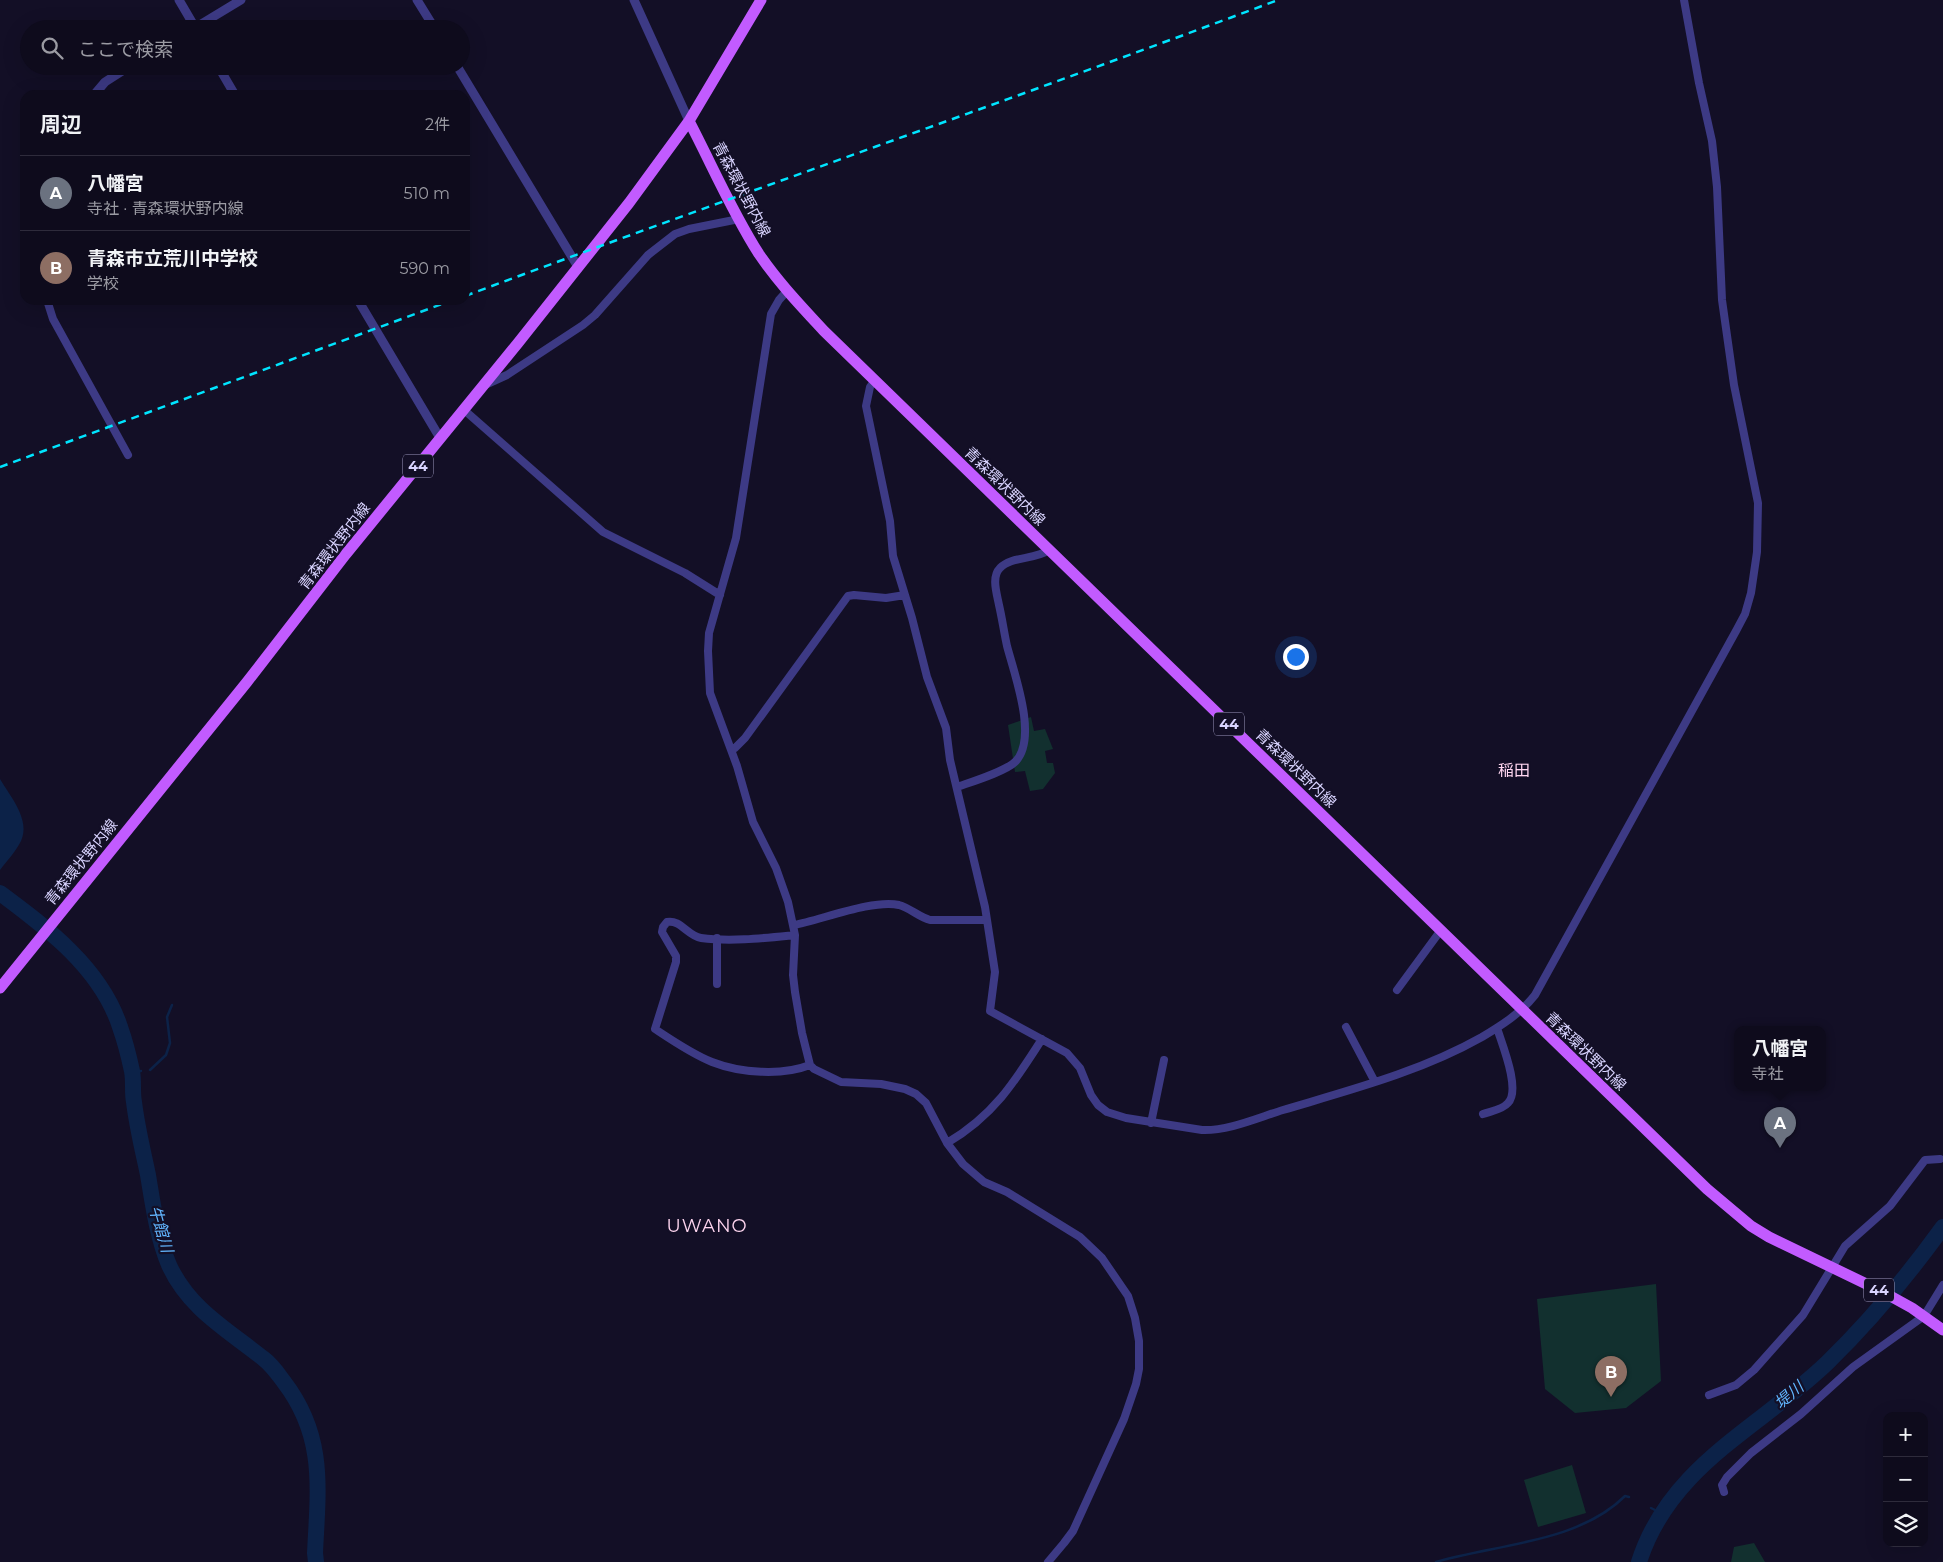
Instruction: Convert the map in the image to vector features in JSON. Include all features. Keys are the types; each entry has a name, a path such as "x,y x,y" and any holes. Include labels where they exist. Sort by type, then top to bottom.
{"main road":[{"name":"青森環状野内線","path":"0,988 629,203 689,121 761,0"},
{"name":"青森環状野内線","path":"689,121 739,220 760,254 787,290 824,331 1726,1206 1751,1226 1769,1237 1883,1292 1912,1308 1943,1330"}],"street":[{"path":"179,0 190,20"},
{"path":"208,20 242,0"},
{"path":"418,0 430,20"},
{"path":"634,0 689,121"},
{"path":"874,380 870,387 866,406 890,521 893,556 927,677 946,728 957,787 987,920 995,972 990,1011 1068,1053 1080,1068 1098,1105 1107,1112 1115,1116 1151,1123 1210,1130 1375,1082 1444,1056 1497,1028 1523,1009 1535,995 1664,765 1745,614 1751,594 1757,552 1759,519 1757,496 1734,385 1722,300 1717,187 1712,141 1699,84 1684,0"},
{"path":"98,90 105,82 116,75"},
{"path":"223,75 232,90"},
{"path":"462,75 578,267"},
{"path":"483,386 507,375 583,325 595,315 648,255 675,234 689,229 739,220"},
{"path":"787,290 772,314 736,538 709,633 709,683 714,706 741,776 753,822 781,880 794,926 793,961 795,992 810,1065 828,1077 841,1082 894,1086 916,1094 926,1103 947,1143 963,1164 984,1182 1007,1192 1061,1225 1092,1247 1128,1296 1135,1318 1140,1355 1139,1369 1131,1400 1073,1531 1048,1562"},
{"path":"49,305 53,319 128,455"},
{"path":"361,305 440,438"},
{"path":"463,410 603,532 685,573 720,595"},
{"path":"957,787 1011,765 1020,755 1025,737 1026,718 1004,634 996,576 998,569 1010,562 1041,556 1050,550"},
{"path":"731,749 736,748 745,738 848,596 854,594 886,598 905,595"},
{"path":"794,926 860,908 884,905 900,906 930,920 987,920"},
{"path":"795,935 740,939 717,938 695,936 672,921 664,924 662,932 676,956 676,962 655,1029 706,1060 726,1067 772,1071 794,1070 810,1065"},
{"path":"1396,990 1441,930"},
{"path":"717,938 718,984"},
{"path":"1346,1026 1375,1082"},
{"path":"1483,1114 1506,1105 1513,1094 1510,1073 1497,1028"},
{"path":"947,1143 980,1121 998,1103 1042,1039"},
{"path":"1151,1123 1164,1060"},
{"path":"1709,1395 1736,1385 1754,1370 1803,1316 1845,1246 1890,1206 1925,1160 1940,1159"},
{"path":"1724,1492 1722,1485 1727,1477 1751,1453 1801,1414 1854,1367 1924,1316 1943,1285"}],"green space":[{"path":"1031,717 1034,731 1045,729 1053,749 1045,751 1047,763 1053,763 1055,773 1043,789 1030,791 1025,771 1015,772 1008,725"},
{"path":"1656,1284 1661,1381 1626,1408 1575,1413 1545,1389 1537,1299"},
{"path":"1572,1465 1586,1513 1538,1527 1524,1480"},
{"path":"1754,1543 1765,1562 1731,1562 1734,1547"}],"water":[{"path":"0,779 18,809 23,825 23,833 17,848 0,870"}],"waterway":[{"name":"牛館川","path":"0,893 36,920 70,951 100,986 111,1006 122,1032 131,1066 138,1130 158,1232 169,1265 187,1294 210,1318 272,1367 298,1403 307,1423 313,1443 318,1485 316,1562"},
{"path":"150,1070 166,1055 170,1043 167,1017 172,1005"},
{"path":"132,1072 141,1071"},
{"name":"堤川","path":"1639,1562 1653,1528 1672,1499 1694,1473 1720,1450 1802,1386 1828,1362 1888,1297 1943,1227"},
{"path":"1436,1562 1560,1533 1584,1524 1606,1512 1625,1496 1629,1497"},
{"path":"1651,1508 1661,1513"}],"railway":[{"path":"470,294 1278,0"},
{"path":"0,467 439,305"}],"place":[{"name":"八幡宮","path":"1780,1148"},
{"name":"青森市立荒川中学校","path":"1611,1397"}],"district":[{"name":"稲田","path":"1514,770"},
{"name":"UWANO","path":"707,1226"}]}
